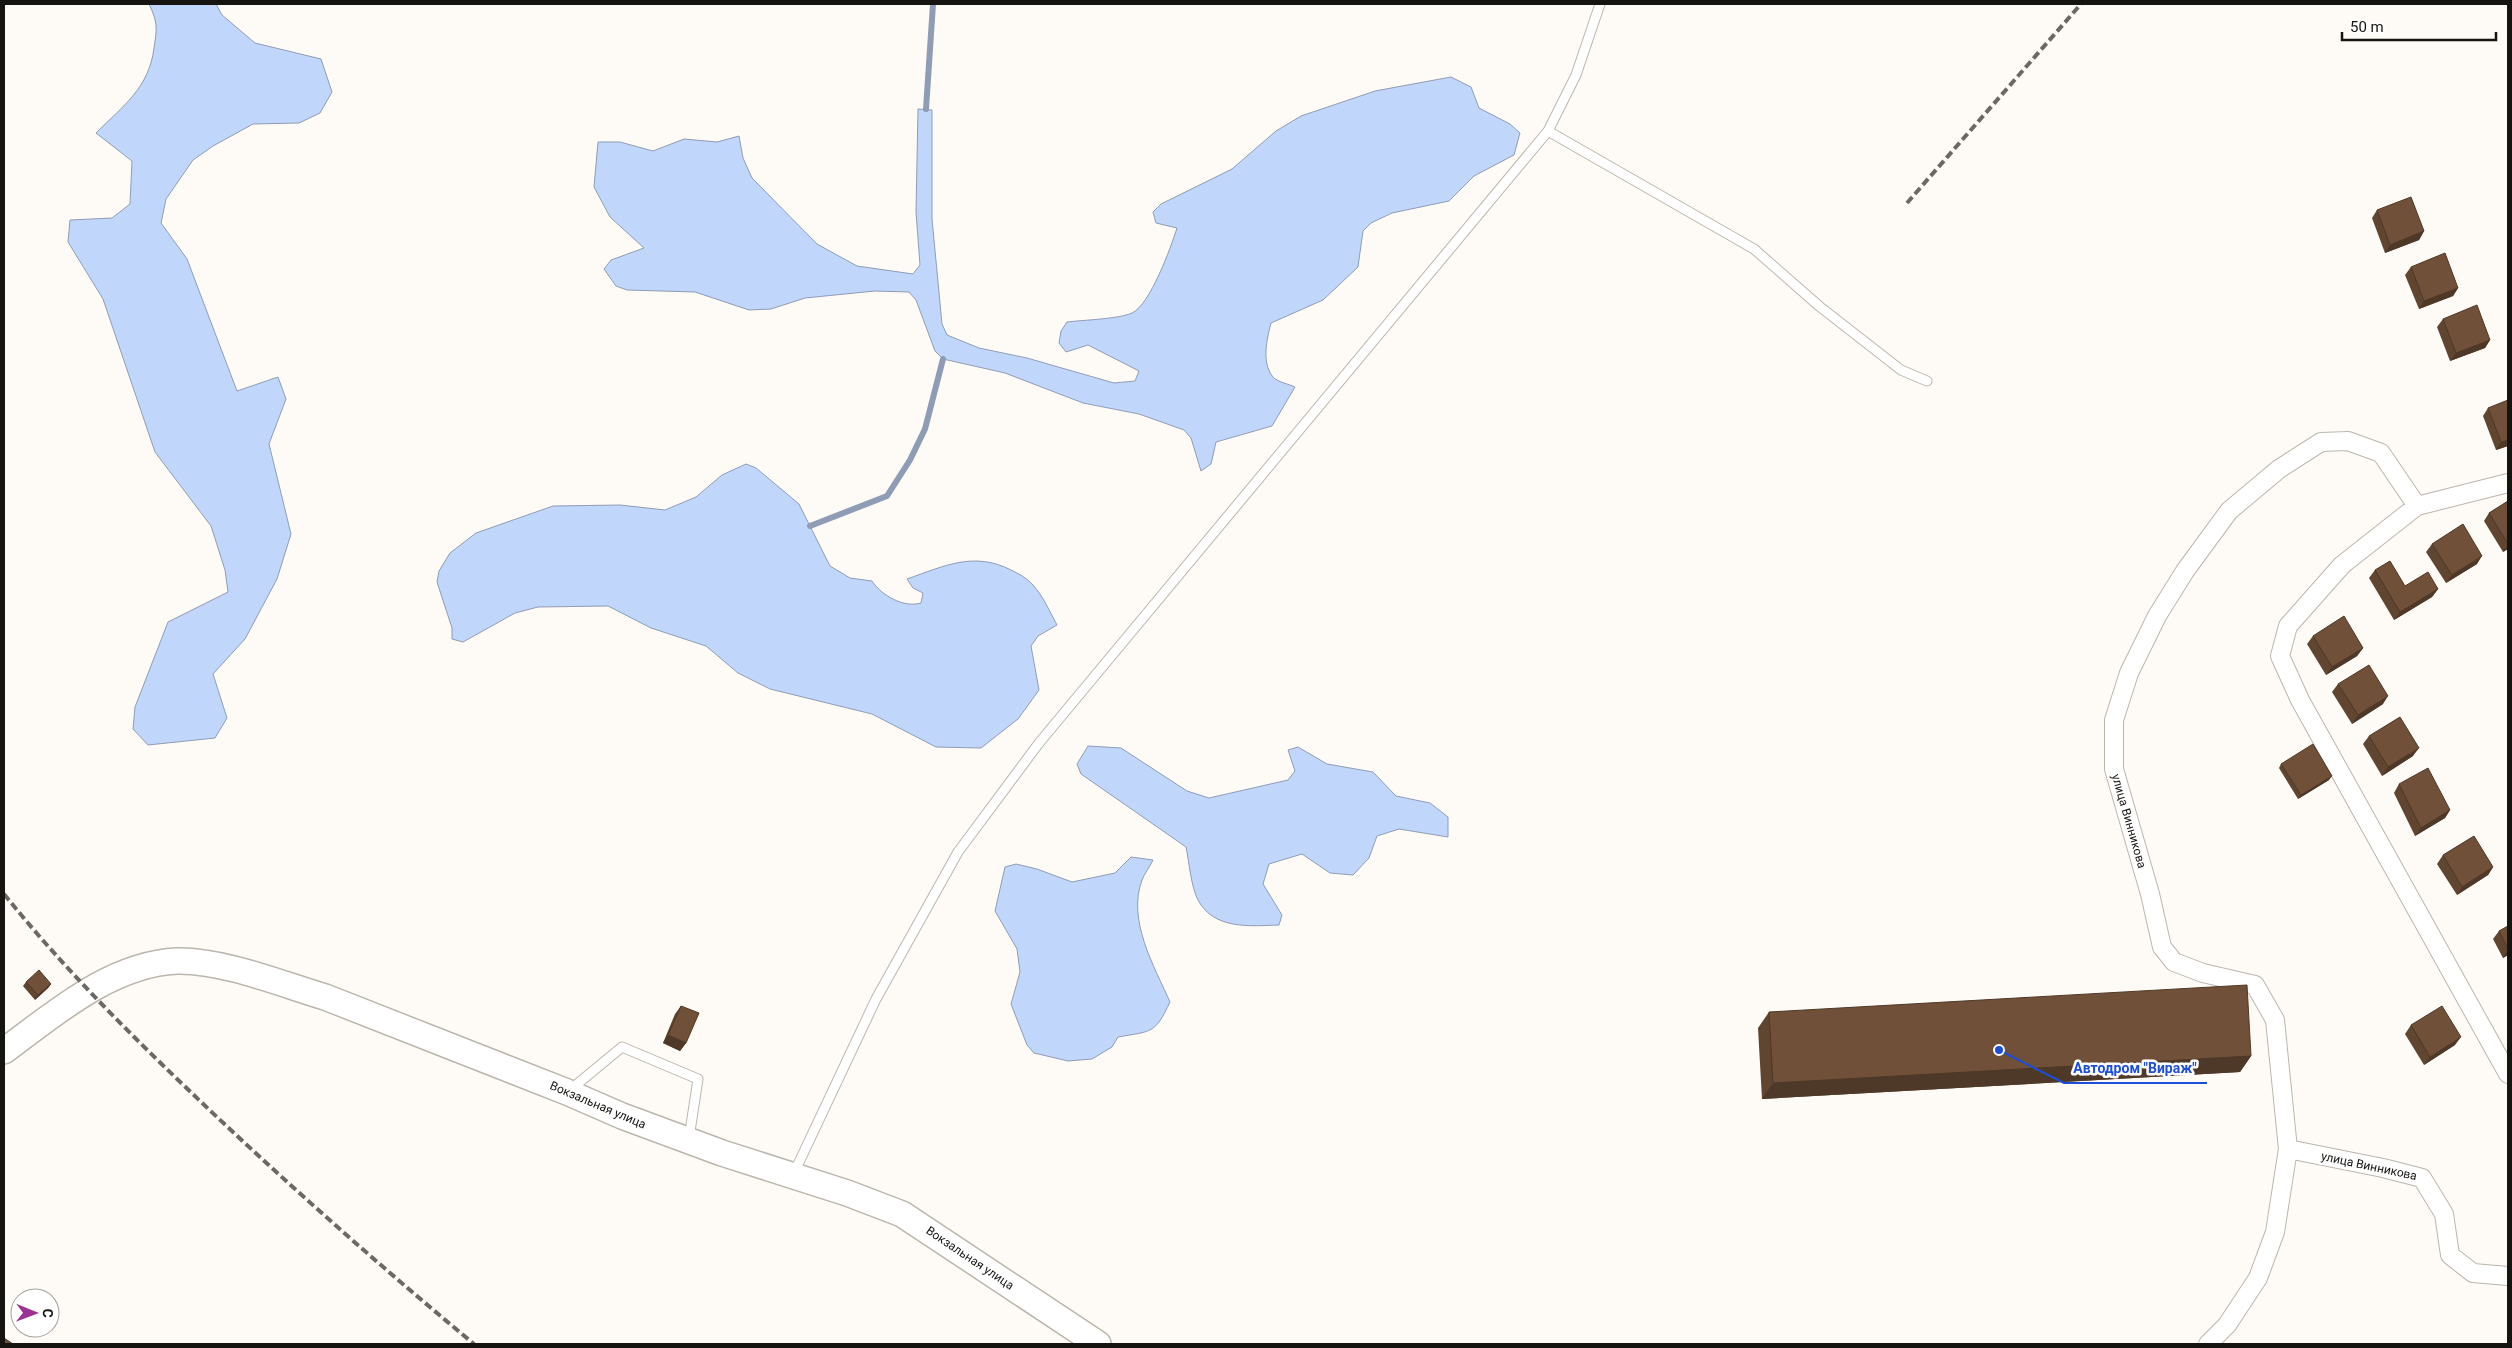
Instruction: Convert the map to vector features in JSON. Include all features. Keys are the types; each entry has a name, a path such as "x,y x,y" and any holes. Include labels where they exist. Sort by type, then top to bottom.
{"street":[{"name":"улица Винникова","path":"2208,1344 2227,1326 2258,1278 2275,1232 2288,1149 2274,1020 2255,985 2203,973 2174,962 2162,947 2150,894 2114,769 2114,720 2130,673 2157,616 2185,571 2229,511 2279,469 2321,442 2348,441 2381,453 2417,506"},
{"path":"2507,1072 2300,700 2280,656 2288,626 2342,565 2417,506 2508,482"},
{"name":"Вокзальная улица","path":"4,1051 72,1000 118,976 177,961 211,964 325,997 567,1092 622,1116 902,1214 1098,1344"},
{"name":"улица Винникова","path":"2288,1149 2383,1168 2422,1178 2444,1214 2450,1255 2473,1273 2508,1276"}],"lane":[{"path":"793,1175 876,999 958,852 1052,728 1548,131 1576,75 1600,4"},
{"path":"1548,131 1754,249 1819,306 1901,370 1927,381"},
{"path":"567,1092 622,1047 698,1079 689,1141"}],"water":[{"path":"149,4 216,4 222,15 255,43 321,59 332,92 320,113 299,123 253,124 213,146 193,160 166,199 161,223 187,259 237,391 278,377 286,399 269,444 291,534 277,579 245,639 213,674 227,718 215,738 148,745 133,729 135,707 168,622 228,592 225,570 211,526 155,452 103,299 68,242 70,220 112,218 130,204 132,161 96,133 125,105 147,74 154,48 156,30 154,16"},
{"path":"1451,77 1471,87 1479,108 1510,124 1520,133 1514,155 1474,176 1449,201 1392,213 1371,223 1363,231 1358,267 1323,300 1271,323 1266,350 1269,371 1275,379 1295,387 1272,426 1216,442 1211,464 1201,471 1191,438 1184,430 1139,414 1083,403 1005,373 943,359 935,351 916,300 909,292 875,291 805,298 771,309 749,310 695,292 627,290 616,286 604,269 611,260 644,248 610,217 594,187 598,142 620,142 653,151 684,139 717,142 739,136 743,158 752,178 817,244 857,266 913,274 920,265 916,212 918,109 932,110 932,219 942,324 947,335 979,348 1027,358 1114,383 1135,381 1139,371 1088,345 1066,352 1059,343 1061,331 1067,322 1126,315 1139,308 1146,299 1159,275 1177,228 1156,223 1153,212 1161,204 1232,169 1276,131 1301,116 1375,91"},
{"path":"746,464 756,468 799,504 830,566 850,578 872,581 881,591 894,600 908,604 921,603 923,593 913,588 907,579 959,562 972,561 997,564 1026,578 1037,589 1057,625 1038,636 1031,646 1039,690 1018,719 981,748 936,747 872,714 770,689 738,673 706,646 651,628 608,606 538,607 515,613 463,642 452,639 452,628 437,582 439,571 450,553 476,533 553,506 620,505 665,510 696,497 722,475"},
{"path":"1088,746 1121,748 1187,791 1209,798 1288,780 1295,771 1288,750 1298,747 1327,764 1373,772 1396,796 1430,803 1448,817 1448,837 1399,829 1377,836 1369,858 1353,875 1330,873 1302,854 1269,864 1263,884 1282,915 1279,925 1256,926 1234,924 1213,917 1198,900 1192,881 1186,847 1081,774 1077,764"},
{"path":"1131,857 1153,860 1142,880 1138,895 1138,911 1144,942 1170,1002 1156,1026 1145,1032 1118,1037 1112,1047 1092,1059 1068,1061 1034,1053 1027,1045 1011,1004 1020,972 1017,949 995,911 1005,867 1016,864 1037,869 1072,882 1115,873"}],"building":[{"path":"2411,197 2424,231 2390,245 2377,210"},
{"path":"2445,253 2458,288 2424,301 2411,267"},
{"path":"2477,305 2490,340 2456,353 2443,319"},
{"path":"2508,400 2508,440 2501,442 2488,408"},
{"path":"2508,501 2508,544 2489,513"},
{"path":"2463,524 2482,556 2452,575 2432,544"},
{"path":"2390,561 2405,586 2428,572 2438,589 2400,612 2375,570"},
{"path":"2344,616 2363,648 2332,667 2313,636"},
{"path":"2369,665 2388,696 2358,715 2338,684"},
{"path":"2400,717 2419,748 2388,767 2369,736"},
{"path":"2313,744 2332,776 2301,795 2281,764"},
{"path":"2428,768 2450,810 2421,828 2399,784"},
{"path":"2474,836 2493,867 2462,887 2443,855"},
{"path":"2508,926 2508,949 2499,931"},
{"path":"39,970 51,984 38,995 26,982"},
{"path":"2247,985 2251,1056 1773,1083 1769,1012"},
{"path":"681,1006 699,1013 686,1043 668,1035"},
{"path":"2442,1006 2461,1037 2430,1057 2411,1025"},
{"path":"4,1338 13,1344 4,1344"}],"waterway":[{"path":"926,109 933,4"},
{"path":"810,526 887,496 910,460 925,429 943,359"}],"railway":[{"path":"1907,203 2081,4"},
{"path":"4,894 80,982 190,1091 344,1233 474,1344"}],"place":[{"name":"Автодром \"Вираж\"","path":"1999,1050"}]}
